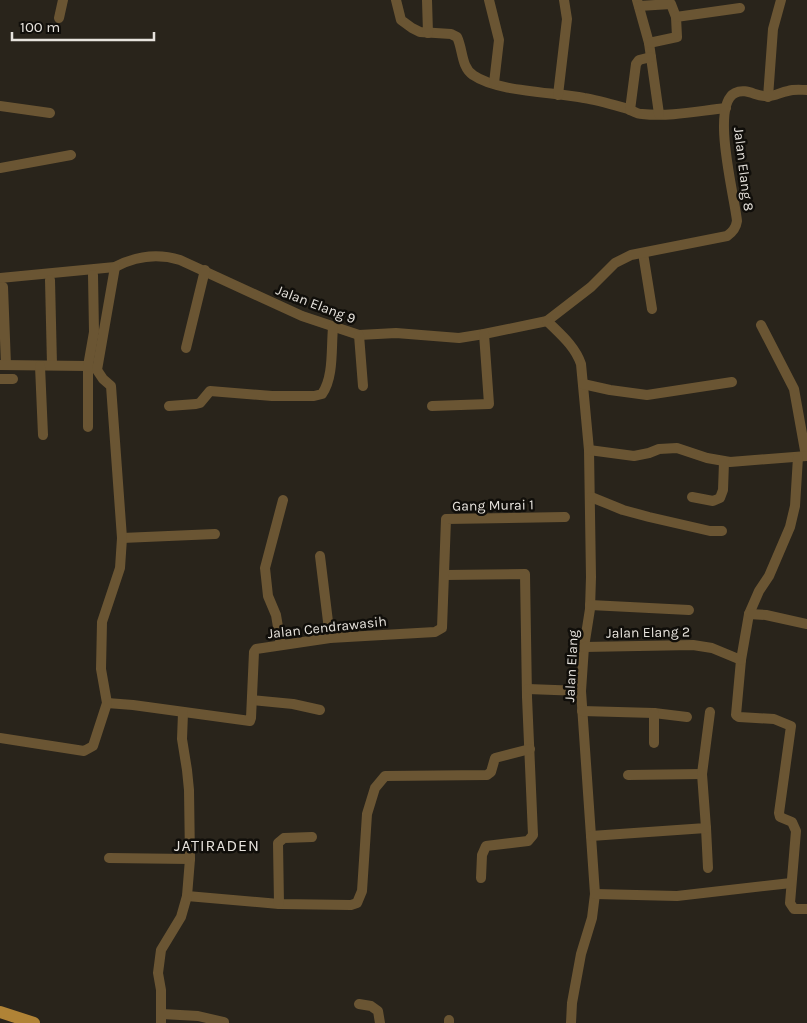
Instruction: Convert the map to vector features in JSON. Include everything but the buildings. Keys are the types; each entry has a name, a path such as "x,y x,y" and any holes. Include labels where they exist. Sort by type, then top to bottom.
{"main road":[{"path":"0,1012 34,1023"}],"street":[{"path":"59,18 63,0"},
{"path":"396,0 402,20 412,28 428,33 455,35 465,66 469,72 494,83 584,98 643,114 675,114 726,108 731,96 746,91 768,97 789,90 807,90"},
{"path":"427,0 428,33"},
{"path":"489,0 499,40 494,83"},
{"path":"558,95 567,20 564,0"},
{"path":"768,97 773,29 781,0"},
{"path":"648,43 677,38 676,17 671,4 638,3 651,57 659,114"},
{"path":"676,17 740,8"},
{"path":"630,110 636,64 639,60 651,57"},
{"path":"0,106 50,113"},
{"name":"Jalan Elang 8","path":"547,321 592,288 622,259 727,236 734,229 736,226 736,216 726,161 724,125 726,108"},
{"path":"0,168 71,155"},
{"path":"643,253 652,309"},
{"name":"Jalan Elang 9","path":"2,283 75,270 115,267 127,261 145,256 162,256 180,260 205,270 242,290 333,328 359,335 396,334 459,338 547,321"},
{"path":"0,738 84,751 93,746 107,703 101,669 102,622 120,568 122,538 111,386 97,370 115,267"},
{"path":"186,348 205,270"},
{"path":"88,427 88,366 94,332 93,274"},
{"path":"50,280 52,365"},
{"path":"2,283 3,365 88,366"},
{"name":"Jalan Elang","path":"547,321 577,354 581,364 589,450 591,497 590,605 584,647 582,711 595,894 592,918 581,954 572,1003 571,1023"},
{"path":"761,325 794,389 804,456 790,527 769,576 759,591 749,614 740,660 737,717 774,719 791,726 779,813 780,817 792,822 796,830 790,903 794,908 807,908"},
{"path":"169,406 200,403 210,391 272,396 314,396 322,394 329,374 333,328"},
{"path":"432,406 489,404 484,334"},
{"path":"359,335 363,386"},
{"path":"40,366 43,435"},
{"path":"0,379 13,379"},
{"path":"583,384 647,395 732,382"},
{"path":"589,450 634,456 659,449 676,448 724,462 748,462 804,456"},
{"path":"692,497 713,501 720,498 723,490 724,462"},
{"path":"591,497 623,510 649,517 710,531 722,531"},
{"path":"281,645 276,615 268,596 265,568 283,500"},
{"name":"Gang Murai 1","path":"445,575 446,519 565,517"},
{"path":"122,538 215,534"},
{"path":"320,556 330,638"},
{"path":"445,575 522,572 525,574 533,835 528,840 486,846 482,854 482,878"},
{"name":"Jalan Cendrawasih","path":"183,712 247,722 252,718 254,652 256,649 330,638 435,632 439,630 442,628 444,618 445,575"},
{"path":"590,605 689,610"},
{"path":"749,614 766,615 807,624"},
{"name":"Jalan Elang 2","path":"584,647 693,645 712,648 740,660"},
{"path":"528,689 582,691"},
{"path":"252,700 293,704 320,710"},
{"path":"107,703 183,712 182,734 187,770 190,859 187,896 182,917 161,950 158,973 162,1019 198,1016 224,1022"},
{"path":"582,711 654,713 687,717"},
{"path":"708,868 702,774 710,712"},
{"path":"654,713 654,742"},
{"path":"187,896 279,904 351,905 357,903 362,891 367,814 375,788 385,776 487,775 491,772 495,758 530,748"},
{"path":"628,775 702,774"},
{"path":"591,836 706,828"},
{"path":"279,904 278,843 284,838 312,837"},
{"path":"108,858 190,859"},
{"path":"595,894 678,896 791,883"},
{"path":"360,1004 371,1006 378,1011 380,1023"}],"district":[{"name":"JATIRADEN","path":"217,845"}]}
